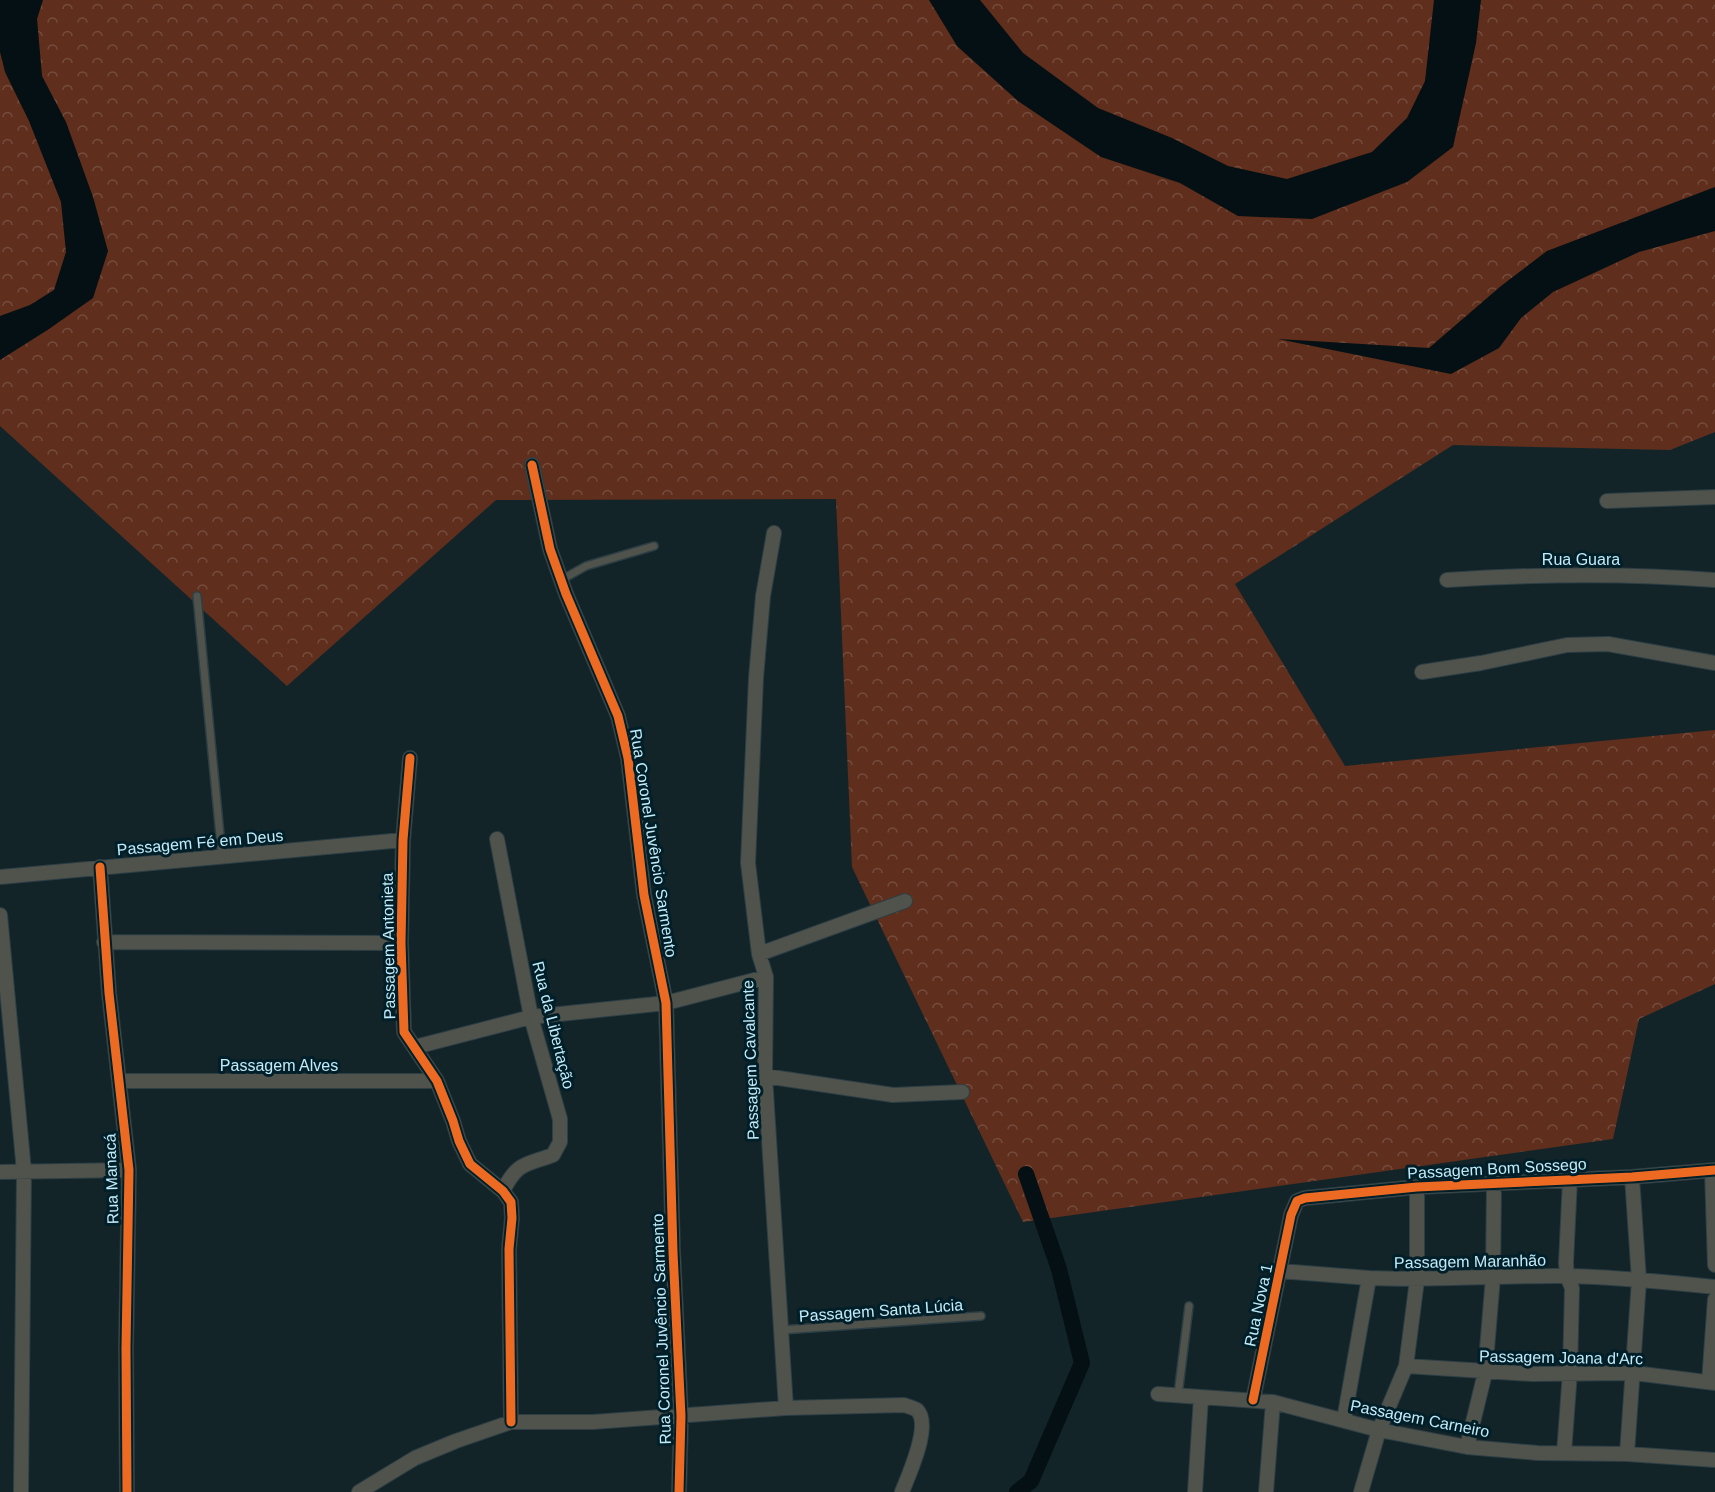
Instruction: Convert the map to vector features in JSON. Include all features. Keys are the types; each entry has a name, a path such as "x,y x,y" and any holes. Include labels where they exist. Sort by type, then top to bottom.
{"street":[{"name":"Rua Coronel Juvêncio Sarmento","path":"532,465 550,549 618,716 628,758 644,895 666,1003 673,1252 681,1416 679,1492"},
{"path":"1607,501 1715,497"},
{"name":"Passagem Cavalcante","path":"774,533 763,596 756,678 748,863 759,954 766,977 765,1076 786,1408"},
{"name":"Rua Guara","path":"1447,580 1574,574 1715,580"},
{"path":"1422,672 1481,663 1568,645 1608,644 1715,663"},
{"name":"Passagem Antonieta","path":"410,758 403,840 401,943 404,1032 437,1081 470,1164 503,1191"},
{"name":"Rua da Libertação","path":"497,838 531,1017 560,1119 561,1142 553,1155 520,1167 511,1174 503,1191"},
{"name":"Passagem Fé em Deus","path":"0,877 403,840"},
{"name":"Rua Manacá","path":"100,867 105,942 129,1170 126,1348 127,1492"},
{"path":"759,954 905,901"},
{"path":"0,915 24,1171 21,1492"},
{"path":"105,942 401,943"},
{"path":"415,1047 531,1017 666,1003 766,977"},
{"path":"765,1076 893,1095 962,1092"},
{"name":"Passagem Alves","path":"120,1081 437,1081"},
{"path":"0,1172 129,1170"},
{"path":"1713,1170 1715,1265"},
{"name":"Passagem Bom Sossego","path":"1291,1215 1297,1201 1305,1198 1417,1187 1632,1177 1713,1170"},
{"path":"1627,1454 1639,1280 1632,1177"},
{"path":"1564,1453 1570,1372 1572,1288 1567,1276 1566,1263 1570,1179"},
{"path":"1467,1447 1485,1373 1493,1277 1494,1182"},
{"path":"1361,1492 1379,1430 1406,1366 1417,1280 1417,1187"},
{"path":"503,1191 511,1202 512,1218 509,1249 511,1422"},
{"name":"Rua Nova 1","path":"1253,1400 1291,1215"},
{"name":"Passagem Maranhão","path":"1280,1271 1417,1280 1567,1276 1715,1287"},
{"path":"1344,1420 1370,1278"},
{"path":"1712,1382 1715,1299"},
{"name":"Passagem Joana d'Arc","path":"1406,1366 1485,1373 1634,1373 1712,1382"},
{"name":"Passagem Carneiro","path":"1158,1394 1273,1402 1379,1430 1467,1447 1715,1460"},
{"path":"1195,1492 1201,1397"},
{"path":"1266,1492 1273,1402"},
{"path":"359,1492 415,1458 511,1422 593,1422 786,1408 904,1405 916,1410 922,1419 922,1433 902,1492"}],"lane":[{"path":"561,580 586,566 654,546"},
{"path":"197,596 222,856"},
{"path":"1178,1395 1189,1306"},
{"name":"Passagem Santa Lúcia","path":"782,1330 981,1316"}],"green space":[{"path":"0,0 1715,0 1715,432 1670,450 1453,445 1235,584 1345,766 1715,730 1715,984 1639,1019 1613,1139 1023,1222 852,867 836,499 496,500 287,686 0,426"}],"shaded area":[{"path":"0,0 43,0 37,19 42,76 66,122 93,197 108,251 93,298 0,360 0,316 30,305 54,290 66,252 61,202 29,121 5,72 0,52"},
{"path":"929,0 980,0 1023,53 1098,108 1172,138 1228,166 1287,179 1372,152 1407,118 1425,81 1434,0 1481,0 1476,43 1453,147 1407,182 1312,219 1238,216 1180,183 1101,157 1018,101 957,46"},
{"path":"1715,187 1715,231 1639,252 1553,292 1521,318 1499,348 1451,374 1278,339 1429,348 1501,286 1547,251"}],"waterway":[{"path":"1017,1492 1031,1481 1082,1363 1059,1269 1026,1174"}],"cycle path":[{"path":"532,465 550,549 566,594 618,716 628,758 644,895 666,1003 673,1252 681,1416 679,1492"},
{"path":"410,758 403,840 401,943 404,1032 437,1081 470,1164 503,1191 511,1202 509,1249 511,1422"},
{"path":"100,867 109,993 129,1170 126,1348 127,1492"},
{"path":"1253,1400 1291,1215 1297,1201 1305,1198 1417,1187 1632,1177 1715,1170"}]}
